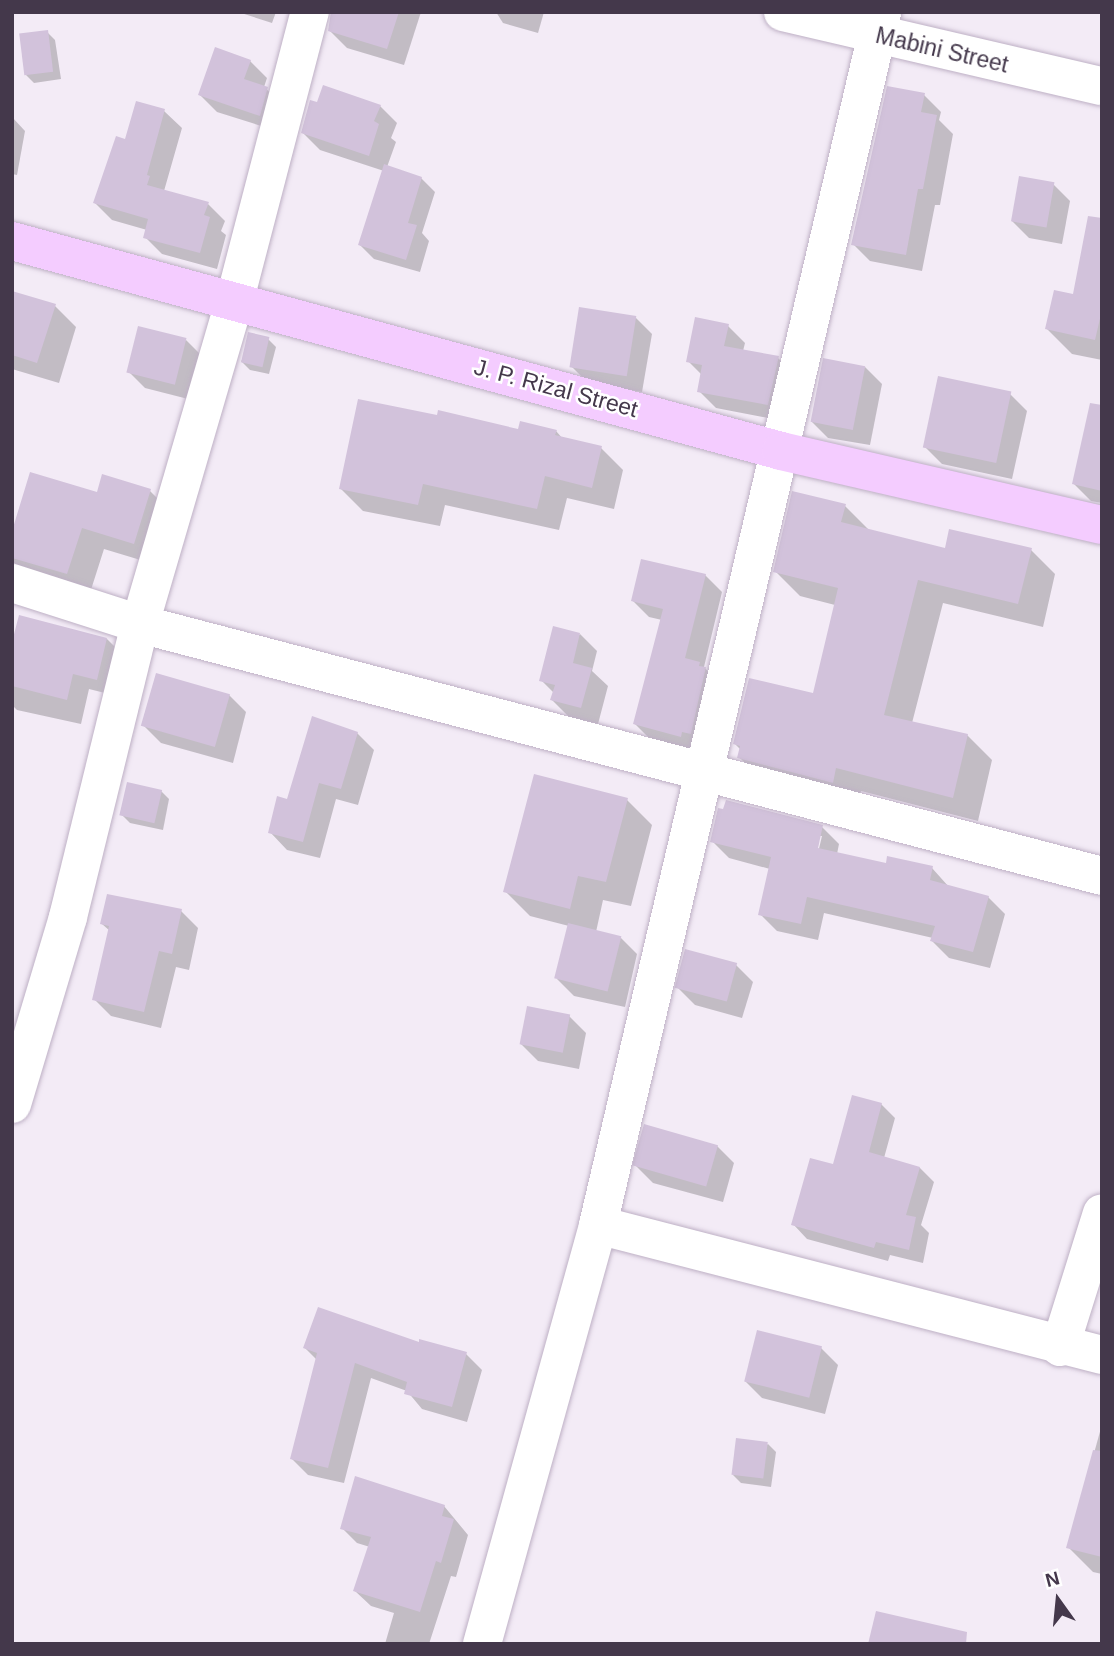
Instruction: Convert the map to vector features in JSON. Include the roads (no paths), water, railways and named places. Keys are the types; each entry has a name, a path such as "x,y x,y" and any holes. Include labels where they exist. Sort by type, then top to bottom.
{"main road":[{"name":"J. P. Rizal Street","path":"12,241 235,299 781,451 1102,525"}],"street":[{"path":"12,1104 68,917 140,624 235,299 310,12"},
{"name":"Mabini Street","path":"783,12 879,24 1102,86"},
{"path":"482,1644 598,1225 879,24"},
{"path":"12,583 140,624 1102,876"},
{"path":"1060,1346 1102,1213"},
{"path":"598,1225 1102,1355"}]}
